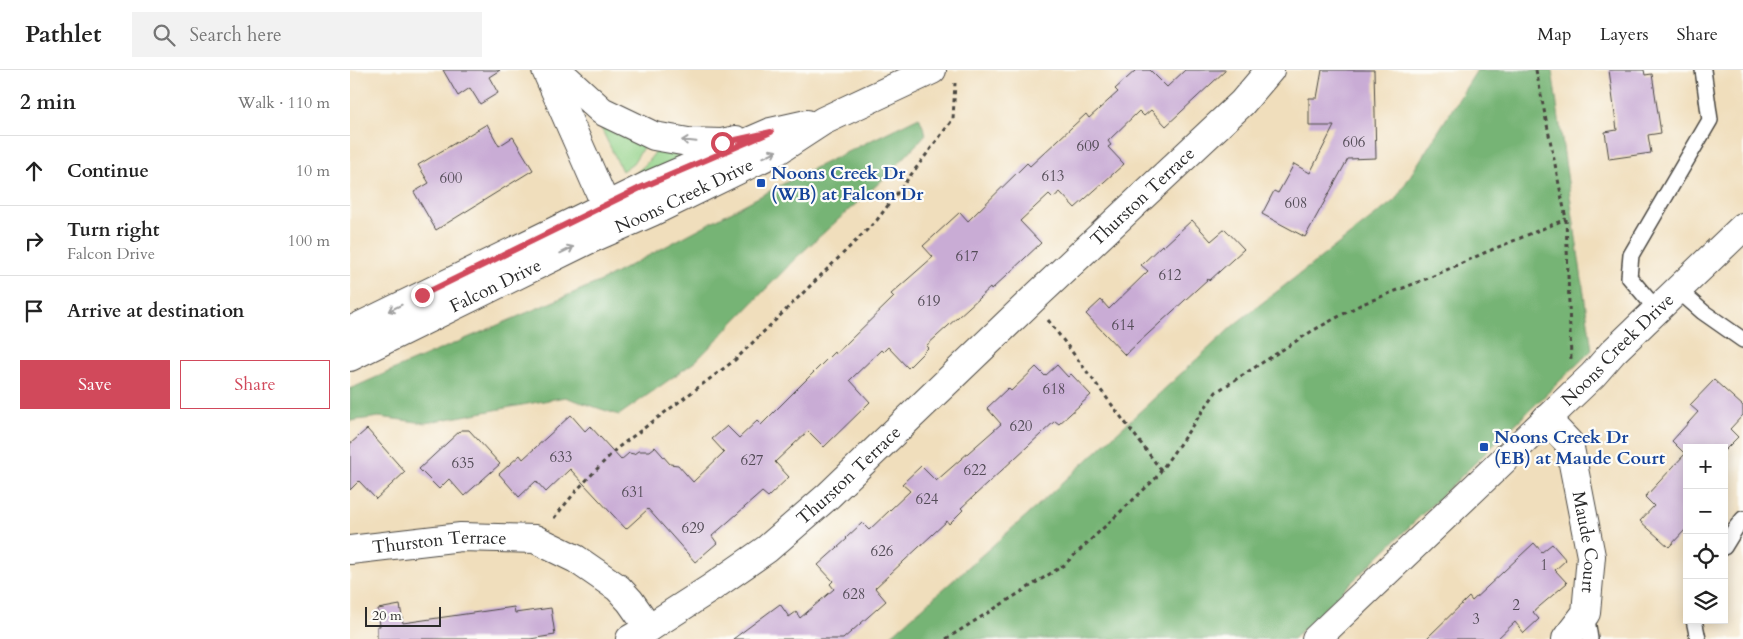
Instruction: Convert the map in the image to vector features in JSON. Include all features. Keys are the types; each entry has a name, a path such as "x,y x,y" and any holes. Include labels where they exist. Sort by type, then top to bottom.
{"street":[{"name":"Noons Creek Drive","path":"546,70 611,216 652,212 777,151 823,121 944,74"},
{"path":"557,70 602,111 654,136 688,142 722,143 771,132"},
{"name":"Thurston Terrace","path":"350,550 461,537 535,539 576,558 618,588 630,601 640,634 767,549 828,496 1032,300 1242,103 1270,70"},
{"name":"Falcon Drive","path":"350,357 611,216 650,184 771,132 823,121"},
{"name":"Falcon Drive","path":"350,331 611,216"},
{"name":"Noons Creek Drive","path":"1316,639 1593,375 1613,352 1743,227"},
{"name":"Maude Court","path":"1546,419 1569,443 1591,556 1588,626 1566,639"}],"lane":[{"path":"1657,310 1629,276 1631,255 1710,120 1703,70"},
{"path":"1678,290 1703,312 1743,340"},
{"path":"1728,540 1743,519"},
{"path":"1695,624 1698,639"}],"path":[{"path":"1536,70 1566,219 1572,362"},
{"path":"535,539 577,490 616,449 735,360 876,220 953,119 944,74"},
{"path":"946,639 1064,565 1155,479 1216,392 1312,331 1360,305 1431,277 1566,219"},
{"path":"1056,331 1162,470"}],"green space":[{"path":"1477,70 1552,70 1592,350 1293,639 887,639 1035,508 1235,324 1395,200"},
{"path":"919,117 926,134 890,173 798,256 696,361 619,415 565,397 425,423 379,417 350,421 350,389 599,282 798,176"},
{"path":"600,126 644,146 633,163 622,171"},
{"path":"657,150 684,157 640,179 637,172"}],"building":[{"path":"443,70 500,70 489,77 498,93 480,104 470,88 458,96"},
{"path":"1136,70 1150,70 1167,87 1185,70 1226,70 1166,126 1151,110 1144,116 1139,111 1108,141 1111,145 1108,147 1124,164 1075,208 1060,192 1053,198 1049,194 1020,221 1041,243 991,290 990,288 926,346 928,348 908,368 888,347 883,352 881,350 850,380 870,402 824,447 808,431 775,462 789,477 768,497 762,492 712,536 717,543 695,562 648,509 626,529 570,469 546,492 536,481 519,497 499,474 520,455 523,459 571,415 585,431 590,426 621,460 629,453 650,451 655,447 670,464 678,465 693,482 724,452 712,439 727,426 739,438 757,421 761,425 834,352 835,354 845,345 894,297 891,294 933,257 923,246 960,212 968,221 1027,163 1030,166 1086,114 1089,118 1118,92 1115,89"},
{"path":"1322,70 1374,70 1376,158 1348,159 1305,237 1262,214 1274,191 1278,193 1294,164 1310,173 1334,126 1309,126 1309,98 1317,98"},
{"path":"1609,70 1644,70 1645,75 1652,74 1661,133 1648,135 1651,153 1609,159 1605,132 1617,130"},
{"path":"487,124 499,146 513,137 533,170 436,230 414,192 429,183 418,165"},
{"path":"1192,220 1211,241 1225,229 1244,249 1209,281 1208,279 1125,355 1086,314 1101,300 1109,309 1148,271 1141,265"},
{"path":"1057,365 1068,377 1071,374 1091,395 1059,424 1055,421 961,508 963,510 949,524 947,521 875,588 886,601 843,639 733,639 780,604 789,617 796,612 800,618 834,589 830,584 833,581 818,565 862,523 869,530 910,491 902,484 921,466 936,481 1001,424 987,408 1008,388 1011,391 1036,367 1045,376"},
{"path":"1714,380 1743,406 1743,415 1730,429 1738,437 1728,447 1728,444 1683,444 1683,452 1672,441 1698,412 1690,405"},
{"path":"367,429 405,472 376,499 359,481 350,490 350,444"},
{"path":"461,430 469,430 500,464 464,496 449,479 439,489 419,469"},
{"path":"1683,456 1683,532 1669,547 1640,521 1654,506 1645,497"},
{"path":"1534,543 1542,552 1552,544 1566,560 1555,570 1567,583 1533,612 1539,619 1524,633 1515,622 1497,639 1426,639 1469,597 1472,601"},
{"path":"400,605 403,623 514,607 515,613 551,608 555,635 530,639 377,639 377,626 380,626 378,609"}],"place":[{"name":"Noons Creek Dr (WB) at Falcon Dr","path":"761,183"},
{"name":"Noons Creek Dr (EB) at Maude Court","path":"1484,447"}],"route":[{"path":"422,295 640,188 771,132 722,143"}]}
